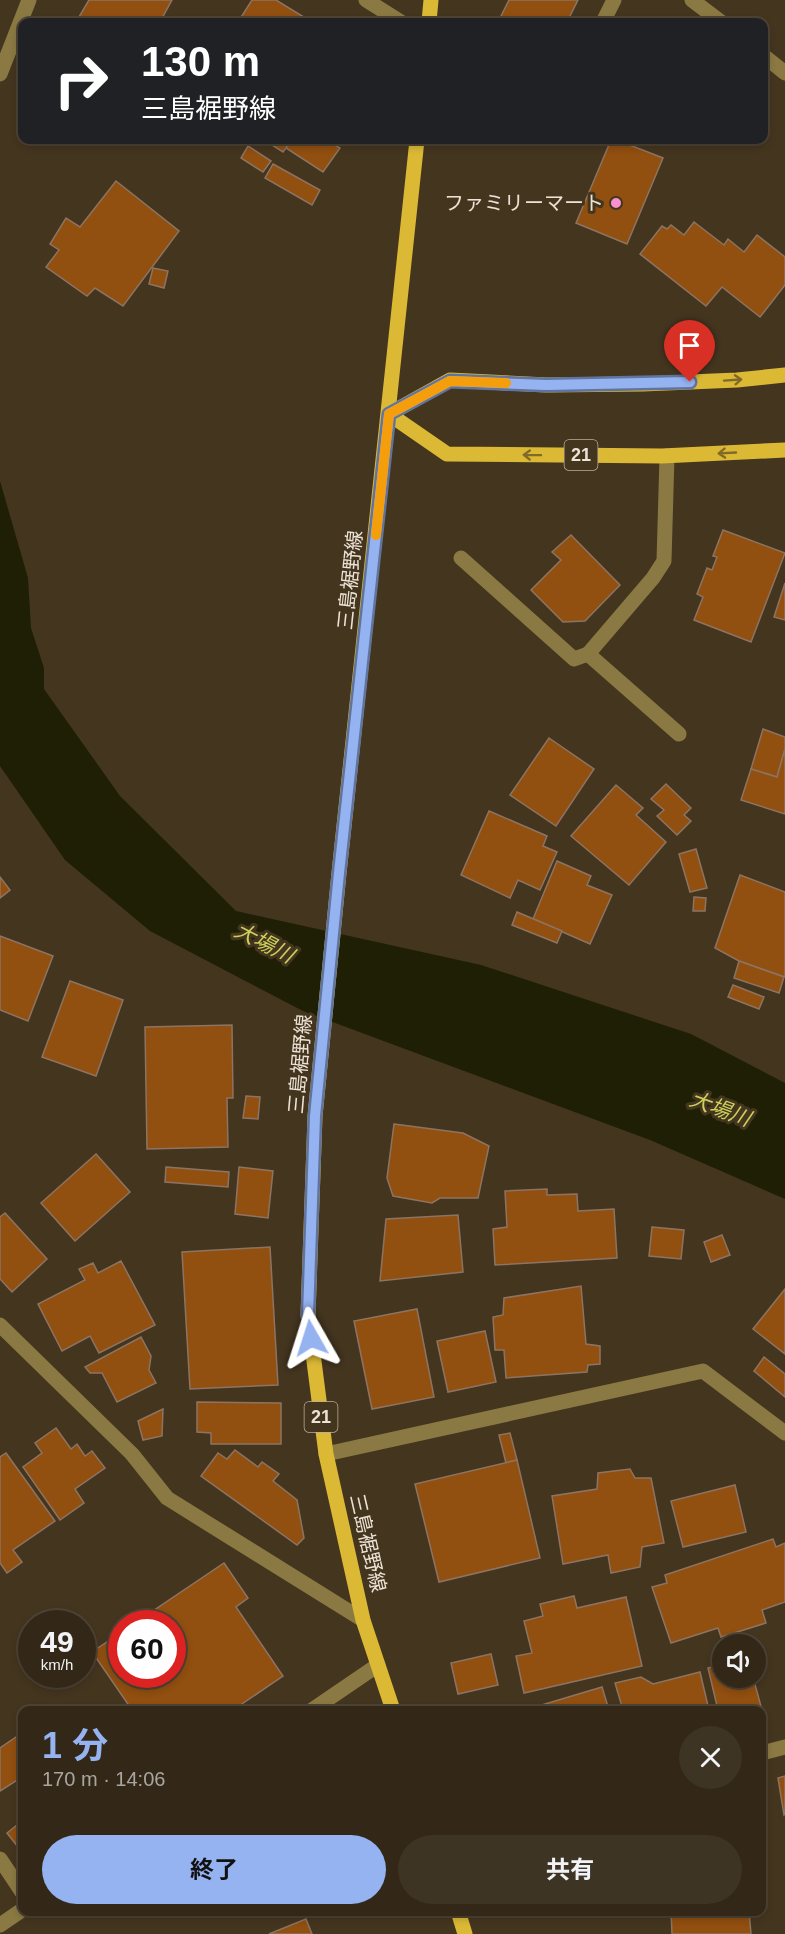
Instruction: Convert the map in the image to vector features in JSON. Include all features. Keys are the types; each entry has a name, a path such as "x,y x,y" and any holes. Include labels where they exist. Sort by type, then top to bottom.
{"main road":[{"path":"429,18 431,0"},
{"name":"三島裾野線","path":"392,1706 363,1620 326,1454 308,1315 315,1116 417,144"},
{"path":"389,414 450,381 546,385 643,384 736,380 785,375"},
{"name":"21","path":"389,414 447,454 667,456 785,450"},
{"path":"460,1916 465,1934"}],"street":[{"path":"22,18 29,0"},
{"path":"366,0 395,18"},
{"path":"605,18 614,0"},
{"path":"692,0 716,18"},
{"path":"0,74 18,28"},
{"path":"768,59 785,73"},
{"path":"462,558 574,660 588,654 653,578 664,561 667,456"},
{"path":"588,654 678,734"},
{"path":"2,1331 132,1454 167,1498 363,1620"},
{"path":"326,1454 703,1371 785,1433"},
{"path":"318,1706 378,1665"},
{"path":"766,1752 785,1747"},
{"path":"0,1859 18,1886"},
{"path":"0,1925 18,1913"}],"water":[{"name":"大場川","path":"0,481 28,578 31,628 44,668 44,689 120,796 236,911 481,965 691,1034 785,1083 785,1199 650,1140 303,1011 150,931 65,860 0,766"}],"building":[{"path":"89,0 172,0 162,18 78,18"},
{"path":"252,0 276,0 305,18 241,18"},
{"path":"509,0 578,0 569,18 500,18"},
{"path":"270,144 289,144 283,152"},
{"path":"289,144 333,144 340,148 323,172 286,148"},
{"path":"609,144 627,144 663,158 627,244 576,223"},
{"path":"248,146 271,161 263,172 241,158"},
{"path":"273,164 320,190 312,205 265,178"},
{"path":"116,181 179,231 123,306 95,288 87,296 46,267 59,250 50,244 66,218 80,227"},
{"path":"694,222 724,245 728,239 744,252 757,235 785,257 785,285 760,317 722,287 706,306 640,254 662,226 667,229 671,225 684,235"},
{"path":"153,268 168,271 164,288 149,284"},
{"path":"723,530 785,553 751,642 694,620 703,597 697,594 707,568 712,570 717,557 713,556"},
{"path":"571,535 620,585 585,621 563,622 531,590 561,560 552,552"},
{"path":"785,583 785,620 774,617"},
{"path":"763,729 785,737 785,749 777,777 751,769"},
{"path":"549,738 594,769 556,826 510,795"},
{"path":"785,749 785,814 741,800 751,769 777,777"},
{"path":"666,784 691,808 684,815 691,821 677,835 657,816 664,810 651,799"},
{"path":"616,785 643,808 636,815 666,842 629,885 571,836"},
{"path":"489,811 547,836 543,846 557,852 540,890 518,880 510,898 461,875"},
{"path":"696,849 707,888 690,892 679,854"},
{"path":"557,861 591,876 587,885 612,895 590,944 533,919"},
{"path":"740,875 785,892 785,977 739,961 715,948"},
{"path":"0,877 10,890 0,898"},
{"path":"694,897 706,898 705,911 693,911"},
{"path":"517,912 562,931 557,943 512,925"},
{"path":"0,936 53,956 28,1021 0,1010"},
{"path":"739,961 784,977 779,993 734,978"},
{"path":"70,981 123,1000 96,1076 42,1057"},
{"path":"733,985 764,997 759,1009 728,997"},
{"path":"232,1025 233,1098 227,1098 228,1147 147,1149 145,1027"},
{"path":"246,1096 260,1097 258,1119 243,1118"},
{"path":"394,1124 463,1133 489,1146 478,1198 440,1198 432,1203 393,1196 387,1178"},
{"path":"96,1154 130,1192 75,1241 41,1203"},
{"path":"166,1167 229,1172 228,1187 165,1182"},
{"path":"239,1167 273,1171 268,1218 235,1214"},
{"path":"547,1189 547,1195 577,1194 578,1211 614,1209 617,1258 495,1265 493,1229 507,1227 505,1191"},
{"path":"5,1213 47,1259 12,1292 0,1279 0,1217"},
{"path":"458,1215 463,1272 380,1281 386,1219"},
{"path":"652,1227 684,1230 681,1259 649,1256"},
{"path":"722,1235 730,1255 711,1262 704,1242"},
{"path":"270,1247 278,1385 190,1389 182,1252"},
{"path":"121,1261 155,1325 99,1353 90,1336 62,1351 38,1304 85,1280 79,1269 93,1263 98,1273"},
{"path":"581,1286 586,1344 600,1346 600,1364 588,1365 587,1372 506,1378 504,1350 495,1350 493,1317 503,1315 504,1298"},
{"path":"785,1289 785,1354 753,1329"},
{"path":"417,1309 434,1397 372,1409 354,1321"},
{"path":"485,1331 496,1382 448,1392 437,1341"},
{"path":"141,1337 151,1356 149,1370 156,1383 117,1402 102,1373 90,1373 85,1367"},
{"path":"764,1357 785,1374 785,1397 754,1371"},
{"path":"197,1402 281,1403 281,1444 211,1444 211,1433 197,1432"},
{"path":"163,1409 162,1436 143,1440 138,1421"},
{"path":"56,1428 71,1449 77,1444 85,1456 92,1451 105,1468 75,1489 84,1503 60,1520 23,1467 42,1453 35,1443"},
{"path":"510,1433 517,1460 506,1463 499,1435"},
{"path":"235,1450 258,1467 262,1462 279,1474 273,1481 297,1500 304,1538 297,1545 201,1476 218,1453 227,1459"},
{"path":"6,1453 55,1521 13,1550 22,1562 7,1573 0,1563 0,1457"},
{"path":"517,1460 540,1558 439,1582 415,1484"},
{"path":"630,1469 635,1478 651,1478 664,1543 642,1547 640,1567 611,1573 608,1555 563,1564 552,1496 597,1489 598,1473"},
{"path":"735,1485 746,1532 683,1547 671,1501"},
{"path":"773,1539 776,1547 785,1543 785,1602 762,1610 766,1623 731,1634 720,1634 718,1628 671,1643 652,1587 667,1583 665,1575"},
{"path":"224,1563 248,1598 236,1607 283,1676 239,1706 129,1706 117,1688 186,1688 186,1610 154,1610"},
{"path":"574,1596 577,1608 626,1597 642,1666 524,1693 516,1656 532,1653 524,1621 543,1616 540,1604"},
{"path":"108,1641 108,1675 96,1658 96,1649"},
{"path":"491,1654 498,1685 458,1694 451,1663"},
{"path":"712,1667 712,1685 708,1668"},
{"path":"700,1672 708,1706 622,1706 615,1683 641,1677 653,1684"},
{"path":"602,1687 608,1706 538,1706"},
{"path":"713,1688 756,1688 761,1706 717,1706"},
{"path":"18,1736 18,1780 0,1791 0,1748"},
{"path":"785,1776 785,1814 784,1815 778,1778"},
{"path":"18,1824 18,1847 7,1833"},
{"path":"671,1916 749,1916 751,1934 672,1934"},
{"path":"306,1919 312,1934 269,1934"}],"slow traffic":[{"path":"376,535 389,414 450,381 506,383"}],"place":[{"name":"ファミリーマート","path":"616,203"}],"route":[{"path":"311,1338 308,1315 315,1116 389,414 450,381 546,385 690,382"}]}
